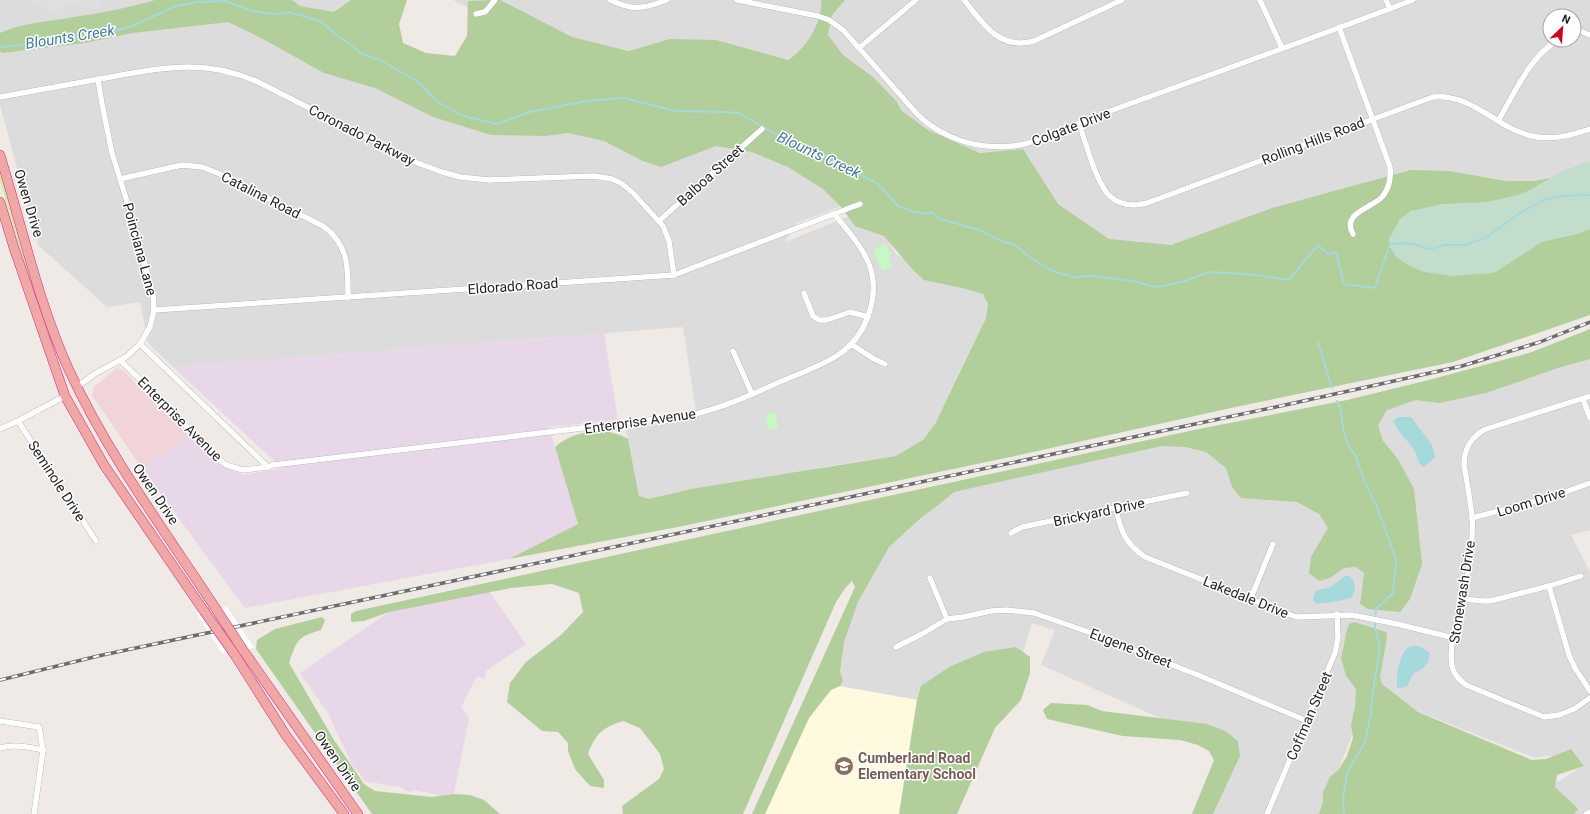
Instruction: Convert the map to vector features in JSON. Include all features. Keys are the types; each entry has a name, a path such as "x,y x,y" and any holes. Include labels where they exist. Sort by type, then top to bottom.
{"highway":[{"name":"Owen Drive","path":"0,155 56,338 78,386 114,454 243,650 358,814"},
{"name":"Owen Drive","path":"0,202 14,248 65,396 104,465 233,652 285,734 344,814"},
{"path":"41,326 48,331 58,360 67,379 71,385 78,386"},
{"path":"65,396 74,395 102,447 114,454"}],"street":[{"path":"476,14 486,12 495,0"},
{"path":"610,0 626,7 640,8 648,7 667,0"},
{"name":"Colgate Drive","path":"737,0 822,17 836,24 922,118 943,133 956,139 984,146 1012,146 1038,141 1079,123 1413,0"},
{"path":"859,48 916,0"},
{"path":"964,0 997,36 1012,43 1020,44 1034,41 1122,0"},
{"path":"1260,0 1282,48"},
{"path":"1386,0 1390,9"},
{"path":"1339,27 1390,167 1390,180 1382,198 1353,216 1350,225 1352,234"},
{"path":"1498,121 1532,65 1546,48"},
{"name":"Coronado Parkway","path":"0,97 174,67 201,67 234,73 260,83 428,167 460,177 489,180 602,177 612,179 628,188 659,221 667,233 674,274"},
{"name":"Poinciana Lane","path":"78,386 96,373 120,360 140,344 150,327 154,310 153,294 107,134 98,79"},
{"name":"Rolling Hills Road","path":"1079,123 1098,176 1106,192 1117,201 1133,205 1147,203 1425,99 1443,96 1453,97 1465,101 1498,121 1524,134 1544,138 1564,136 1590,129"},
{"name":"Balboa Street","path":"659,221 762,129"},
{"name":"Catalina Road","path":"120,179 182,166 202,167 220,174 323,226 337,238 344,252 348,275 348,297"},
{"name":"Eldorado Road","path":"154,310 674,274 860,204"},
{"name":"Enterprise Avenue","path":"120,360 211,452 226,464 243,470 273,465 691,415 721,407 830,360 851,344 860,332 868,318 871,304 873,287 869,264 865,255 834,214"},
{"path":"804,293 813,316 819,320 827,320 850,312 868,318"},
{"name":"Enterprise Avenue","path":"140,344 268,467"},
{"path":"851,344 874,359 885,364"},
{"path":"733,351 752,394"},
{"path":"0,429 18,422 65,396"},
{"name":"Stonewash Drive","path":"1590,396 1486,429 1473,438 1466,449 1464,461 1472,518 1470,554 1452,653 1452,666 1454,673 1459,680 1466,685 1544,717 1558,716 1574,709 1590,698"},
{"path":"1582,399 1590,418"},
{"name":"Seminole Drive","path":"18,422 96,542"},
{"name":"Loom Drive","path":"1472,518 1551,497 1590,483"},
{"name":"Brickyard Drive","path":"1011,533 1022,527 1116,509 1187,493"},
{"name":"Lakedale Drive","path":"1116,509 1120,529 1126,539 1133,548 1145,557 1296,617 1337,614 1358,616 1454,638"},
{"path":"1250,598 1273,544"},
{"path":"1463,599 1484,602 1549,586 1581,576"},
{"path":"896,647 947,619 930,578"},
{"path":"1549,586 1569,655 1575,668 1590,691"},
{"name":"Eugene Street","path":"947,619 991,611 1006,610 1047,616 1198,675 1307,721"},
{"name":"Coffman Street","path":"1267,814 1335,653 1338,637 1337,614"},
{"path":"0,721 39,727 43,750 34,814"},
{"path":"0,748 7,746 24,746 43,750"},
{"path":"1586,814 1590,812"}],"shaded area":[{"path":"0,0 370,0 344,62 744,138 855,201 797,223 785,242 864,210 876,231 888,239 896,254 908,262 999,291 935,424 923,440 904,455 829,466 641,505 626,429 697,418 683,327 173,367 148,343 140,302 107,307 38,245 0,105"},
{"path":"31,0 101,1 101,8 66,5 60,16 31,2"},
{"path":"453,0 1590,0 1590,177 1141,257 1045,216 1023,150 980,153 928,130 901,110 495,21"},
{"path":"604,333 618,420 549,427 578,524 509,559 245,608 141,467 190,437 220,465 244,475 282,468 173,367"},
{"path":"1590,352 1590,530 1571,535 1590,572 1590,814 1568,814 1549,787 1583,766 1571,749 1553,756 1535,758 1369,692 1321,814 1199,814 1227,748 1041,665 1055,630 1032,623 1021,660 936,681 917,700 828,684 893,505"},
{"path":"117,368 124,371 190,437 141,467 92,395 94,387"},
{"path":"489,591 526,644 486,671 484,679 477,676 461,707 469,718 453,798 413,790 412,792 403,790 404,788 365,781 350,761 328,713 300,673 389,612"},
{"name":"Cumberland Road Elementary School","path":"828,684 917,700 899,814 755,814"}],"green space":[{"path":"155,0 292,0 300,6 334,12 351,0 407,0 399,24 403,43 426,53 455,56 467,36 468,1 500,0 572,37 629,51 670,39 716,40 788,60 801,49 812,34 820,16 821,0 845,0 832,15 828,35 843,55 873,77 897,102 901,110 928,130 980,153 1023,149 1058,204 1109,239 1171,245 1272,208 1411,170 1449,171 1506,181 1535,181 1590,170 1590,315 1453,362 1240,406 1015,456 678,527 509,559 578,524 555,447 563,441 581,434 600,431 610,432 628,439 639,496 649,499 691,489 896,456 923,440 935,424 986,318 988,304 983,294 924,280 913,270 884,236 855,226 841,207 823,189 788,167 752,152 716,146 661,167 643,161 604,141 568,133 545,136 491,135 433,117 375,88 324,73 263,39 228,22 133,33 85,43 2,53 0,51 0,33 15,27 109,11"},
{"path":"1590,161 1590,229 1577,234 1542,242 1494,273 1453,276 1424,272 1397,258 1390,247 1389,239 1400,219 1411,211 1443,204 1486,202 1518,195 1530,190 1562,171"},
{"path":"0,167 35,286 31,288 0,181"},
{"path":"886,244 891,255 889,257 892,266 882,271 873,249"},
{"path":"1590,329 1590,359 1561,367 1486,393 1439,403 1416,400 1387,410 1378,425 1383,441 1398,459 1414,489 1422,564 1410,599 1400,612 1368,609 1360,604 1364,573 1356,567 1344,568 1330,578 1319,581 1309,573 1311,557 1328,528 1319,514 1297,502 1241,498 1232,487 1226,468 1206,452 1185,447 1162,446 954,492 922,517 889,547 858,602 844,642 840,671 843,681 840,686 831,690 809,718 765,814 752,814 855,587 852,581 836,602 743,814 623,814 622,806 659,779 664,769 660,754 640,728 623,721 610,726 597,736 588,754 604,780 604,788 590,786 575,769 568,751 568,743 558,732 542,731 507,702 510,683 526,662 561,635 583,612 579,593 552,584 511,588 389,612 364,621 351,622 351,614 356,611 1194,430 1347,400 1429,380 1532,352"},
{"path":"775,412 778,428 769,430 765,415"},
{"path":"322,617 325,620 321,630 302,637 299,640 289,663 334,740 364,784 375,791 432,797 454,794 470,795 484,800 500,814 372,814 256,649 257,640 275,629"},
{"path":"1354,622 1386,632 1387,637 1380,677 1382,684 1418,712 1532,760 1546,759 1571,749 1584,766 1557,775 1555,787 1578,809 1574,814 1319,814 1323,802 1323,792 1330,777 1339,769 1347,756 1353,738 1351,725 1355,706 1356,689 1346,676 1341,658 1349,624"},
{"path":"1016,647 1030,657 1030,673 1021,700 995,728 957,814 899,814 917,700 921,686 949,667 984,652"},
{"path":"1051,703 1087,705 1102,711 1207,724 1225,731 1238,741 1240,756 1213,814 1192,814 1214,760 1209,751 1198,745 1180,740 1123,736 1047,719 1043,710"}],"water":[{"path":"1399,417 1411,417 1432,445 1435,457 1424,467 1419,463 1416,453 1393,421"},
{"path":"1345,576 1350,576 1355,584 1355,590 1351,598 1327,603 1315,603 1313,600 1315,592 1332,586"},
{"path":"1419,646 1430,653 1428,662 1422,669 1414,673 1407,686 1400,688 1397,687 1397,677 1403,654 1409,647"}],"pier":[{"path":"227,607 254,648 222,653 196,613"}],"waterway":[{"name":"Blounts Creek","path":"0,47 82,39 130,27 176,6 198,2 225,1 263,13 277,14 289,12 320,21 363,54 382,61 410,77 421,84 438,102 461,115 496,124 530,112 587,101 624,98 675,111 739,113 794,145 834,158 844,166 878,184 898,206 914,212 928,214 932,212 940,219 979,230 1006,243 1013,244 1052,271 1074,277 1092,276 1132,281 1157,287 1182,282 1213,272 1257,275 1289,280 1318,245 1328,254 1336,252 1344,284 1375,288 1390,244 1402,243 1417,245 1428,249 1444,245 1464,245 1485,238 1520,213 1544,200 1559,196 1590,195"},
{"path":"1318,342 1332,388"},
{"path":"1337,401 1340,408 1344,433 1378,509 1396,560 1393,593 1376,609 1375,629 1380,647 1371,713 1365,742 1347,773 1343,798 1344,814"}],"railway":[{"path":"0,680 98,656 1285,405 1462,366 1540,342 1590,322"}],"place":[{"name":"Cumberland Road Elementary School","path":"844,766"}]}
